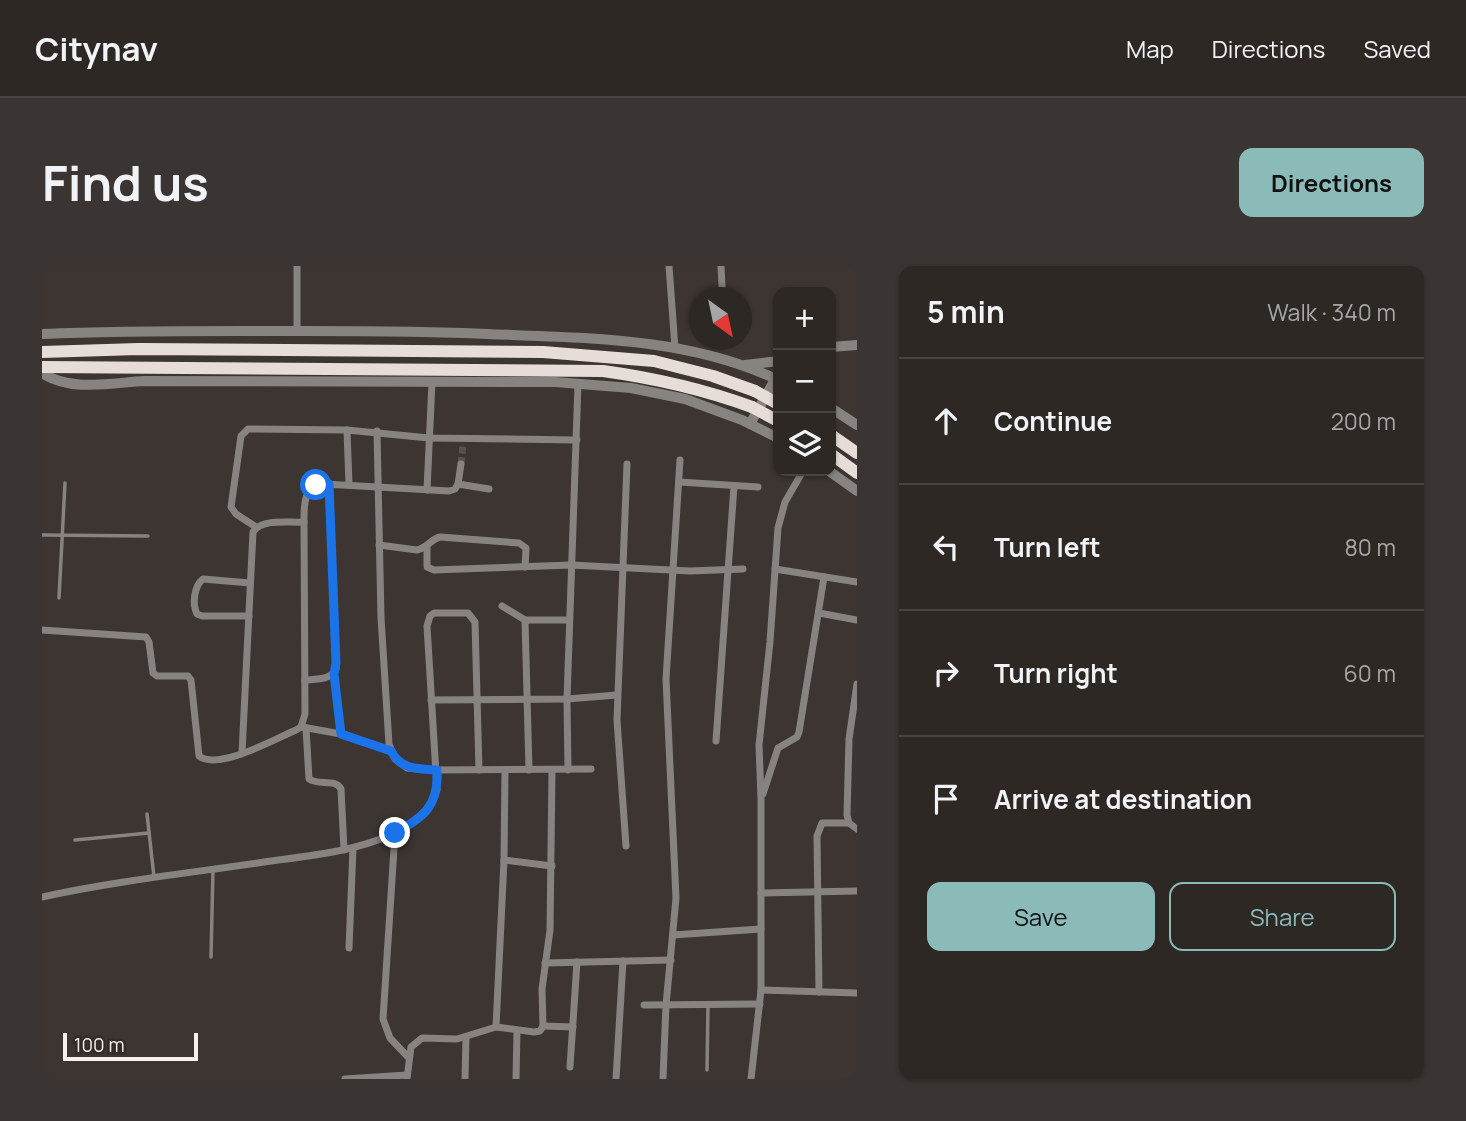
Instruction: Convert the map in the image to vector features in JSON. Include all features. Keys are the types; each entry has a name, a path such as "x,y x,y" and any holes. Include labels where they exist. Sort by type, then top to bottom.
{"highway":[{"path":"42,352 138,349 543,352 654,361 713,376 755,391 773,402"},
{"path":"42,367 603,372 643,376 687,386 752,407 773,418"},
{"path":"836,438 857,453"},
{"path":"836,458 857,473"}],"street":[{"path":"297,266 298,331"},
{"path":"669,266 675,348"},
{"path":"721,266 722,286"},
{"path":"42,334 114,331 392,330 568,337 675,348 741,365 773,377"},
{"path":"836,347 857,345"},
{"path":"741,365 773,362"},
{"path":"42,373 53,381 80,384 144,381 555,382 631,388 685,399 773,436"},
{"path":"427,489 432,382"},
{"path":"568,769 569,620 578,384"},
{"path":"750,424 773,385"},
{"path":"836,411 857,425"},
{"path":"764,431 774,413"},
{"path":"256,527 236,514 231,507 244,431 248,429 377,431 464,440 577,440"},
{"path":"347,430 349,485"},
{"path":"377,431 381,618 391,751 395,759 407,768 437,770 591,769"},
{"path":"663,1079 666,1005 676,898 666,679 680,460"},
{"path":"344,850 341,789 334,783 315,783 309,779 303,727 306,680 304,522 307,494 316,485 329,484 449,491 455,489 458,484 461,464"},
{"path":"626,846 619,765 617,695 627,464"},
{"path":"751,1079 761,990 759,745 781,513 800,476"},
{"path":"836,476 857,491"},
{"path":"678,482 758,486"},
{"path":"329,484 336,663 334,674 341,734"},
{"path":"458,484 489,489"},
{"path":"716,741 734,486"},
{"path":"242,753 252,540 256,527 263,524 304,522"},
{"path":"379,545 417,550 440,537 519,543 526,548 525,567"},
{"path":"427,546 426,563 430,569 571,565 672,570 743,569"},
{"path":"775,569 857,582"},
{"path":"761,799 778,748 797,737 799,732 824,577"},
{"path":"249,616 202,616 197,614 194,606 197,586 203,579 250,583"},
{"path":"502,606 525,620 569,620"},
{"path":"42,897 154,877 344,850 395,833 425,814 437,790 428,620 434,613 462,612 473,617 475,622 479,770"},
{"path":"819,612 857,620"},
{"path":"525,620 529,770"},
{"path":"42,630 146,638 149,642 153,673 158,676 188,676 191,680 199,755 204,760 211,761 242,753 303,727 341,734 391,751"},
{"path":"306,680 334,674"},
{"path":"849,823 848,754 857,684"},
{"path":"431,700 567,699 617,695"},
{"path":"496,1027 504,860 505,770"},
{"path":"345,1079 407,1077 411,1047 422,1038 457,1039 496,1027 540,1031 543,1026 542,989 550,930 552,770"},
{"path":"819,992 819,828 827,822 849,823 857,829"},
{"path":"395,833 383,1019 390,1038 408,1057"},
{"path":"349,948 353,848"},
{"path":"504,860 552,866"},
{"path":"761,893 857,891"},
{"path":"673,935 761,929"},
{"path":"545,963 671,960"},
{"path":"616,1079 623,961"},
{"path":"570,1067 577,962"},
{"path":"761,990 857,993"},
{"path":"644,1005 760,1004"},
{"path":"543,1026 573,1027"},
{"path":"516,1079 517,1030"},
{"path":"465,1079 466,1037"}],"lane":[{"path":"59,598 65,484"},
{"path":"42,535 148,536"},
{"path":"147,814 154,877"},
{"path":"75,841 149,833"},
{"path":"211,957 214,869"},
{"path":"707,1070 708,1005"}],"tunnel":[{"path":"461,464 463,444"}],"route":[{"path":"316,485 329,484 334,583 334,674 341,734 391,751 395,759 407,768 437,770 437,790 425,814 395,833"}]}
